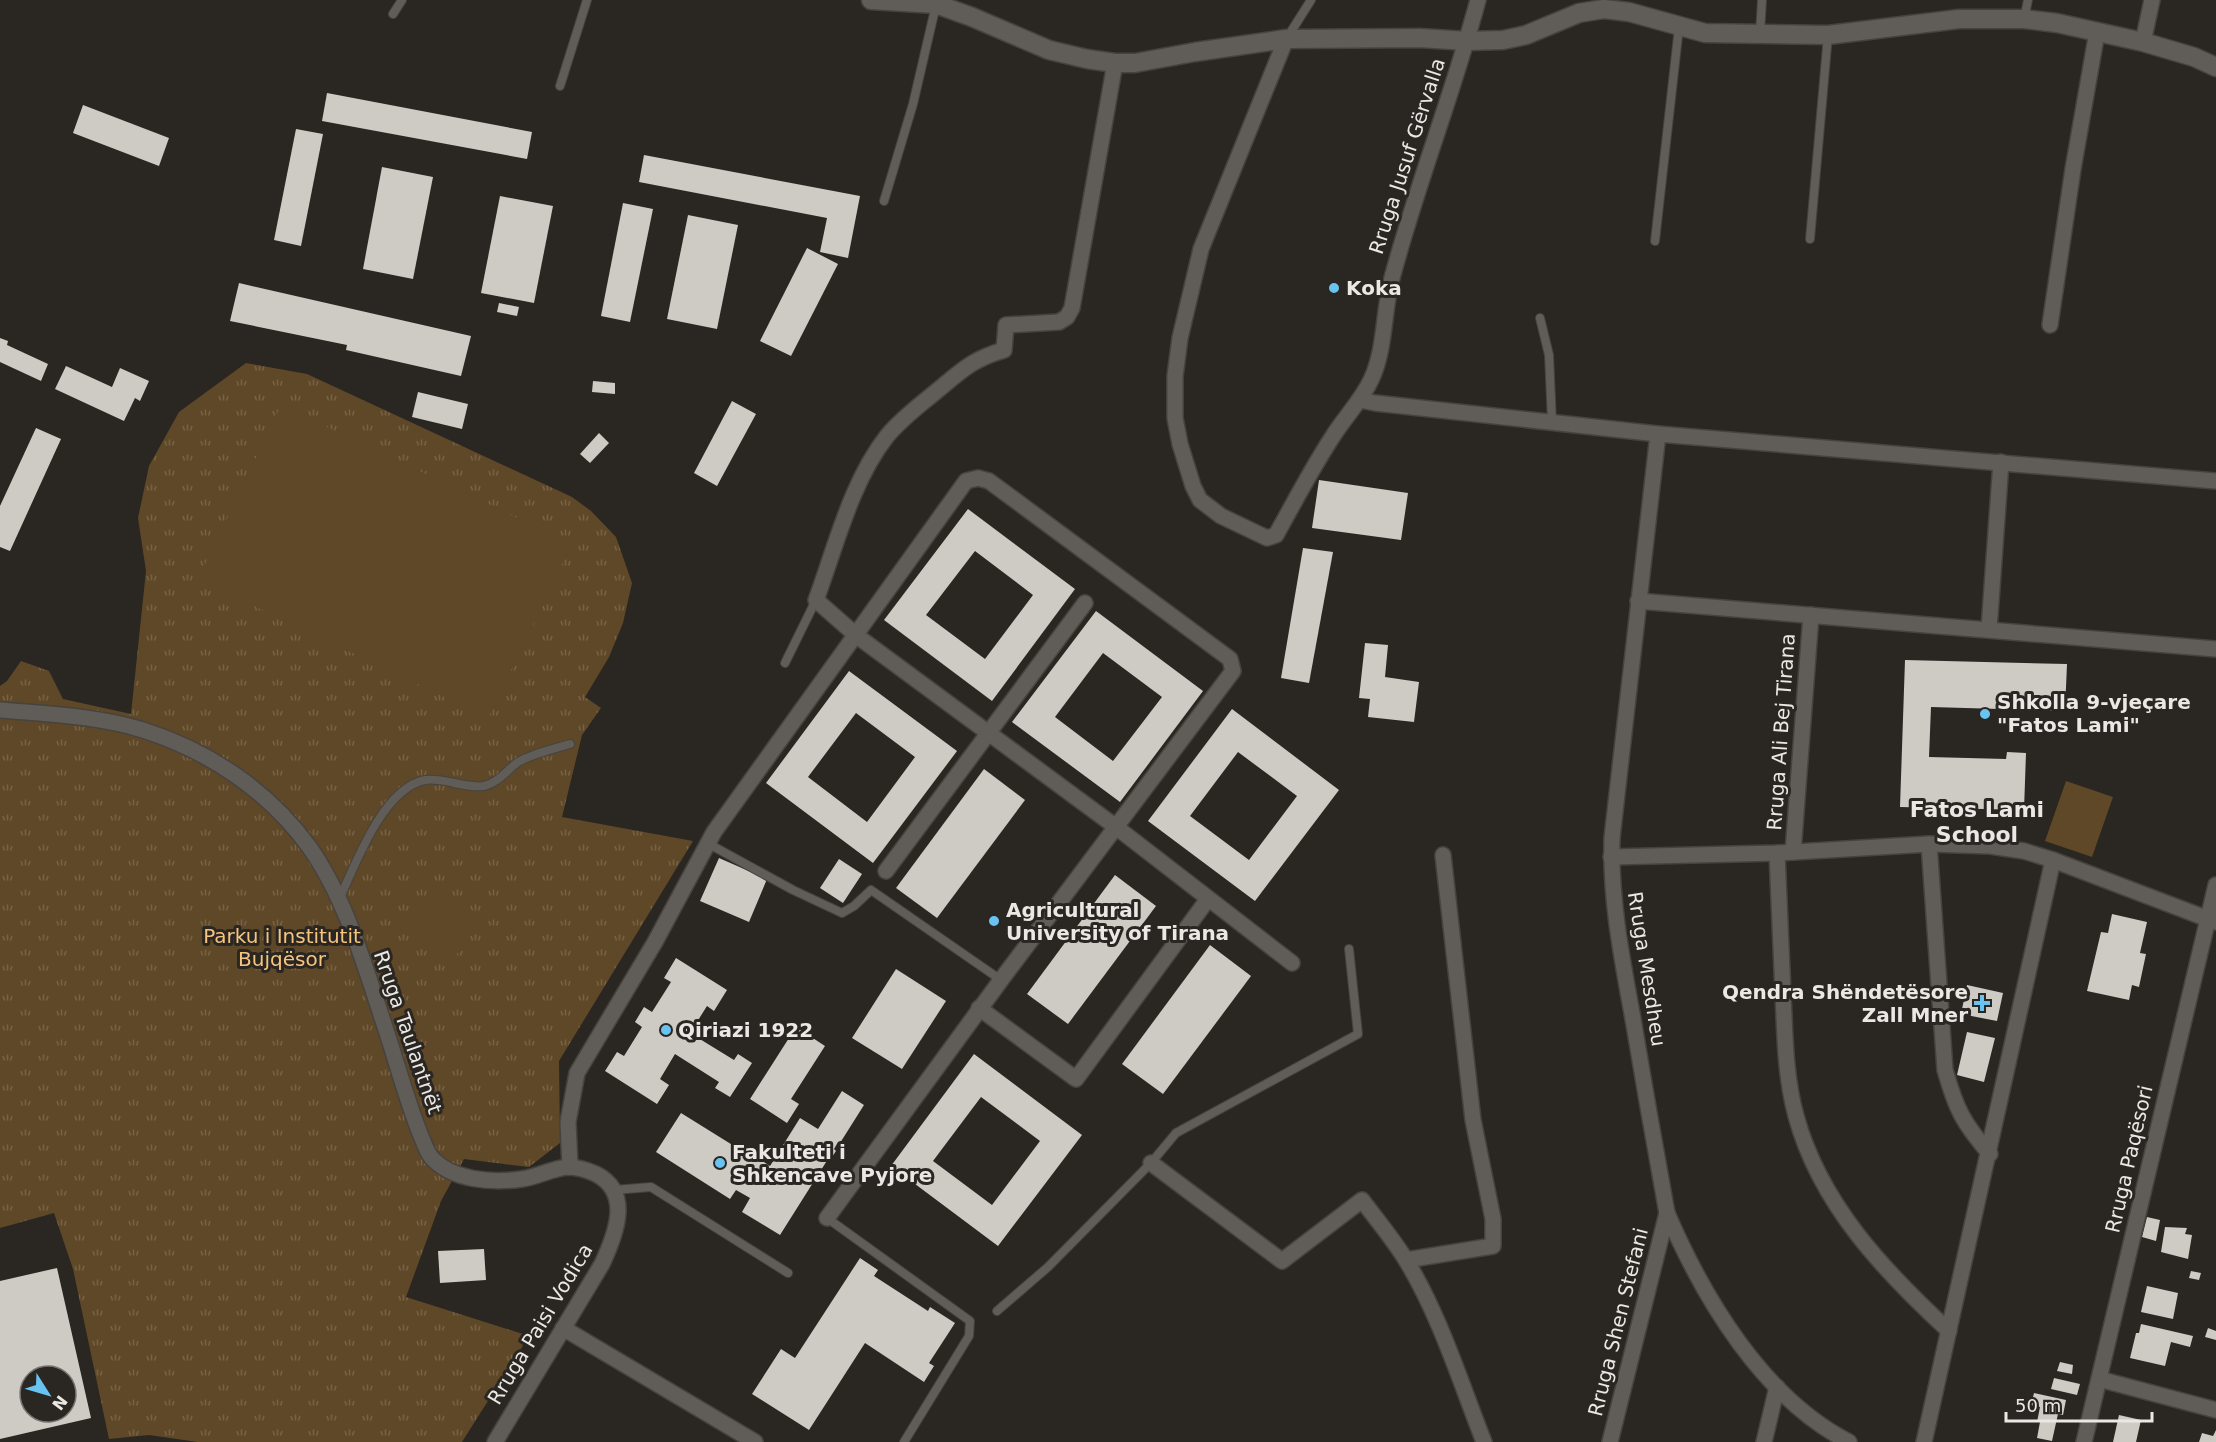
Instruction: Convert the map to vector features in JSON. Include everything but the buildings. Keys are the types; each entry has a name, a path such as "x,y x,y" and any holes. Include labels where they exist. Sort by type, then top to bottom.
{"street":[{"path":"871,0 936,4 1049,50 1115,63 1135,63 1286,39 1503,40 1526,35 1579,13 1604,9 1629,12 1705,33 1828,35 1959,19 2024,19 2143,42 2194,57 2216,67"},
{"name":"Rruga Jusuf Gërvalla","path":"1286,39 1201,249 1182,327 1175,376 1175,418 1180,444 1193,486 1200,500 1221,516 1268,538 1276,535 1307,476 1360,400 1372,377 1380,350 1391,280 1478,0"},
{"path":"2143,42 2152,0"},
{"path":"2050,325 2073,169 2097,32"},
{"path":"1115,63 1072,309 1067,317 1059,322 1006,325 1004,350 985,355 968,364 901,420 861,475 816,600 856,636 1116,828 1292,963"},
{"path":"1360,400 1375,404 1658,434 2216,481"},
{"name":"Rruga Mesdheu","path":"1658,434 1611,857 1615,913 1667,1213 1682,1248 1709,1296 1736,1337 1777,1387 1803,1411 1849,1442"},
{"path":"1989,629 2001,462"},
{"path":"613,1190 601,1177 587,1170 570,1167 568,1122 577,1073 655,942 714,832 966,481 978,478 989,481 1230,659 1233,671 980,1008 827,1218"},
{"path":"1638,602 2216,649"},
{"path":"886,871 1085,603"},
{"name":"Rruga Ali Bej Tirana","path":"1793,852 1811,615"},
{"name":"Rruga Taulantnët","path":"0,710 92,719 142,730 185,746 228,769 257,791 286,819 310,849 338,901 379,1009 420,1134 430,1156 445,1170 464,1177 522,1179 570,1167"},
{"path":"1611,857 1777,854 1929,844 1990,846 2024,851 2212,920"},
{"path":"1929,844 1945,1070 1954,1102 1963,1120 1990,1154"},
{"name":"Rruga Ali Bej Tirana","path":"1777,854 1785,1041 1789,1083 1796,1117 1827,1189 1848,1224 1909,1294 1949,1331"},
{"path":"1406,1260 1493,1246 1493,1220 1473,1120 1443,855"},
{"path":"1924,1442 2054,861"},
{"name":"Rruga Paqësori","path":"2084,1442 2212,920 2216,885"},
{"path":"980,1008 1076,1079 1208,899"},
{"path":"1151,1163 1282,1262 1362,1200 1406,1260 1427,1301 1484,1442"},
{"name":"Rruga Paisi Vodica","path":"496,1441 602,1264 612,1243 618,1224 619,1206 613,1190"},
{"name":"Rruga Shen Stefani","path":"1610,1442 1667,1213"},
{"path":"563,1328 755,1442"},
{"path":"2098,1380 2216,1410"},
{"path":"1764,1442 1777,1387"}],"lane":[{"path":"393,14 402,0"},
{"path":"560,86 587,0"},
{"path":"1286,39 1311,0"},
{"path":"1760,33 1762,0"},
{"path":"2024,19 2028,0"},
{"path":"884,201 913,104 936,4"},
{"path":"1654,241 1678,27"},
{"path":"1810,239 1828,35"},
{"path":"1540,318 1549,355 1552,422"},
{"path":"785,663 816,600"},
{"path":"338,901 382,814 409,786 426,780 485,786 498,780 518,762 538,753 570,744"},
{"path":"709,844 842,913 854,906 871,890 1001,980"},
{"path":"997,1311 1048,1267 1151,1163 1176,1133 1358,1034 1349,949"},
{"path":"613,1190 651,1187 788,1274"},
{"path":"827,1218 970,1321 969,1336 904,1442"}],"green space":[{"name":"Parku i Institutit Bujqësor","path":"246,363 307,374 572,497 591,511 616,537 632,583 623,623 609,657 585,697 601,708 582,735 562,817 693,841 559,1061 560,1143 529,1167 464,1159 441,1201 406,1297 529,1336 462,1442 198,1442 149,1435 109,1439 73,1269 54,1213 0,1228 0,686 7,681 21,661 49,671 63,699 131,714 146,571 138,518 149,466 179,412"},
{"path":"281,405 572,544 488,718 198,579"},
{"path":"2066,781 2113,797 2092,857 2045,841"},
{"path":"433,884 482,917 451,963 402,930"}],"place":[{"name":"Koka","path":"1334,288"},
{"name":"Shkolla 9-vjeçare \"Fatos Lami\"","path":"1985,714"},
{"name":"Agricultural University of Tirana","path":"994,921"},
{"name":"Qendra Shëndetësore Zall Mner","path":"1982,1003"},
{"name":"Qiriazi 1922","path":"666,1030"},
{"name":"Fakulteti i Shkencave Pyjore","path":"720,1163"}],"district":[{"name":"Fatos Lami School","path":"1977,822"}]}
